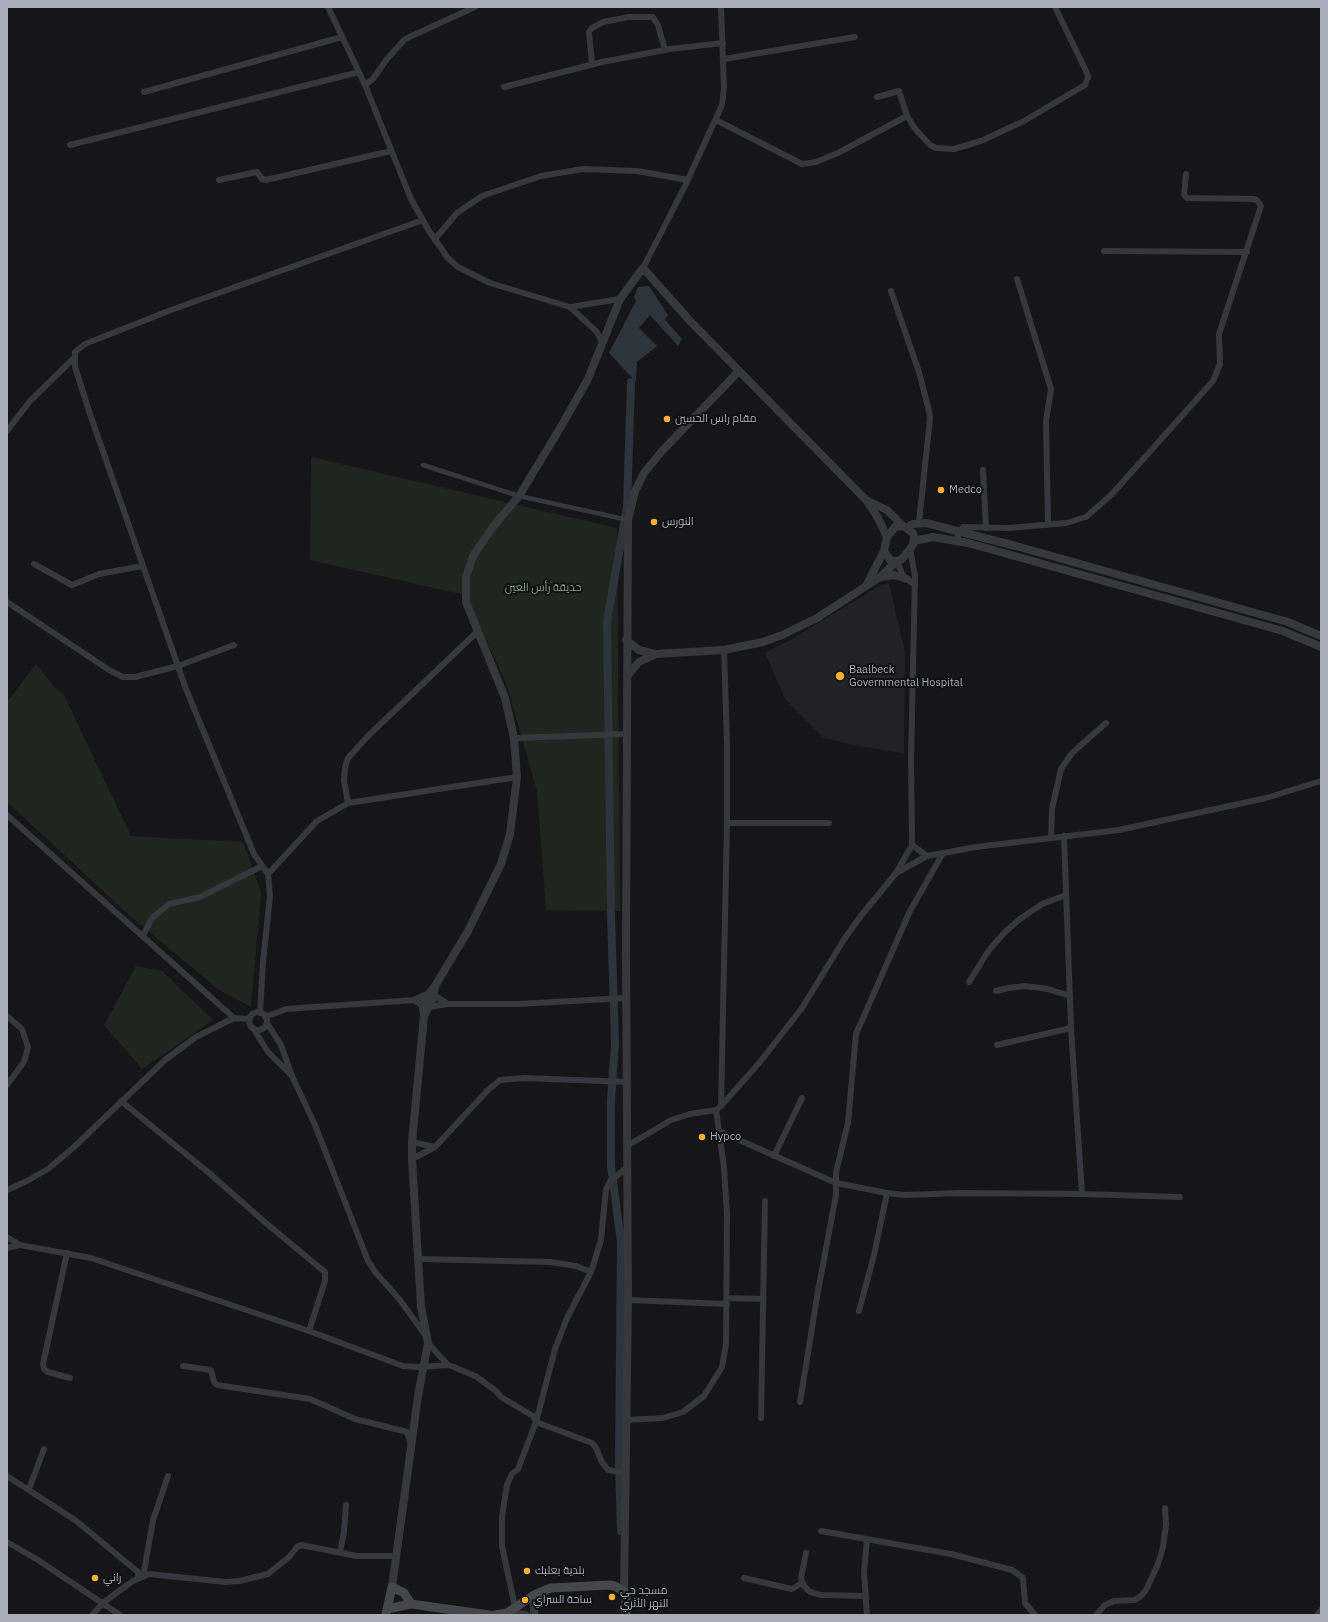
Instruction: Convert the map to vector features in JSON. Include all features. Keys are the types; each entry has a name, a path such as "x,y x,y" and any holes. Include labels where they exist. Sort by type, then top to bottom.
{"main road":[{"path":"495,1615 505,1614 534,1595 551,1588 609,1585 615,1586 624,1592 626,1596 626,1615"},
{"path":"386,1612 392,1587 404,1593 411,1604"},
{"path":"386,1612 411,1604 489,1615"}],"street":[{"path":"328,7 365,85 411,199 434,239 448,258 458,267 490,283 570,307 620,299"},
{"path":"365,85 372,80 387,59 405,39 475,7"},
{"path":"392,1587 418,1396 428,1341 421,1307 412,1159 412,1142 424,1016 426,1006 435,986 468,931 501,864 510,834 517,777 514,738 504,698 466,602 465,587 469,566 479,547 519,496 575,404 604,343 620,299 643,268 688,180 716,120 722,105 724,88 721,7"},
{"path":"877,97 899,91 907,116 916,130 930,145 936,148 954,149 981,140 1024,121 1081,89 1088,80 1087,73 1055,7"},
{"path":"592,64 589,32 592,28 603,22 629,17 653,17 658,25 665,50"},
{"path":"144,92 342,37"},
{"path":"724,58 855,37"},
{"path":"504,87 592,64 665,50 722,43"},
{"path":"70,145 359,72"},
{"path":"716,120 802,164 816,162 838,153 907,116"},
{"path":"219,180 257,172 262,179 266,180 391,151"},
{"path":"434,239 457,213 482,196 541,176 583,169 637,171 688,180"},
{"path":"957,541 959,531 961,528 966,527 986,528 1075,522 1086,517 1112,494 1213,381 1220,364 1220,334 1261,210 1260,203 1253,199 1187,198 1184,195 1186,174"},
{"path":"253,1028 263,1028 262,962 270,896 268,874 254,854 178,666 91,417 75,368 75,352 85,344 171,310 423,220"},
{"path":"1104,251 1247,252"},
{"path":"643,268 739,371 867,501 878,518 887,537"},
{"path":"1017,279 1052,389 1046,421 1048,524"},
{"path":"891,291 919,372 930,419 919,522"},
{"path":"570,307 596,331 604,343"},
{"path":"7,431 30,402 74,358"},
{"path":"624,1592 623,1472 626,1420 628,1300 628,1167 623,734 627,676 626,640 628,520 635,491 644,473 662,451 739,371"},
{"path":"423,465 519,496 628,520"},
{"path":"983,470 986,528"},
{"path":"626,640 639,650 655,654 724,650 763,642 800,627 880,577 897,561 902,559 910,549 914,541 913,533 887,510 867,501"},
{"path":"867,584 884,551 887,537 895,527 919,522 959,531 1071,561 1288,622 1321,636"},
{"path":"914,541 933,537 957,541 1283,631 1321,647"},
{"path":"627,1146 671,1120 690,1114 716,1110 722,1106 756,1067 802,1008 856,923 896,873 912,845 911,760 916,585 915,567 910,549"},
{"path":"884,551 887,558 897,561"},
{"path":"897,561 900,571 907,579 916,585"},
{"path":"1069,571 1071,561"},
{"path":"34,564 72,585 99,574 142,566"},
{"path":"880,577 894,575 907,579"},
{"path":"7,602 109,670 123,677 135,677 178,666 234,645"},
{"path":"348,803 344,781 345,767 348,758 368,735 478,631"},
{"path":"722,1106 727,823 727,745 724,650"},
{"path":"627,676 639,662 655,654"},
{"path":"1051,838 1052,809 1061,769 1072,753 1106,722"},
{"path":"514,738 623,734"},
{"path":"268,874 317,821 330,812 348,803 517,777"},
{"path":"896,873 927,856 1064,836 1119,830 1185,817 1266,798 1321,781"},
{"path":"7,815 234,1018"},
{"path":"727,823 829,823"},
{"path":"1064,836 1071,1028 1082,1194"},
{"path":"912,845 927,856"},
{"path":"800,1402 818,1291 835,1200 837,1167 850,1114 856,1034 910,911 942,853"},
{"path":"142,936 152,918 168,904 200,898 262,866"},
{"path":"969,982 989,950 1005,932 1020,919 1042,904 1066,894"},
{"path":"996,991 1025,986 1048,989 1070,996"},
{"path":"432,994 448,1004"},
{"path":"250,1019 253,1014 264,1017 286,1010 414,1000 432,994"},
{"path":"414,1000 426,1006 448,1004 518,1004 626,998"},
{"path":"7,1016 22,1029 28,1047 24,1062 7,1085"},
{"path":"264,1017 281,1045 292,1076 336,1175 368,1261 376,1273 400,1300 428,1341 448,1365"},
{"path":"7,1190 26,1182 48,1169 74,1147 165,1060 186,1044 209,1029 234,1018 250,1019"},
{"path":"250,1019 253,1028 268,1052 292,1076"},
{"path":"996,1045 1071,1028"},
{"path":"412,1159 435,1147 488,1090 500,1080 525,1078 627,1082"},
{"path":"774,1156 802,1098"},
{"path":"121,1101 209,1173 325,1272 326,1281 309,1331"},
{"path":"626,1420 673,1416 693,1406 704,1396 722,1367 726,1344 727,1301 726,1192 716,1110"},
{"path":"719,1131 836,1183 887,1193 1082,1194 1180,1197"},
{"path":"412,1142 435,1147"},
{"path":"515,1607 502,1546 502,1516 507,1484 512,1474 518,1469 536,1422 555,1349 567,1318 591,1272 601,1240 606,1189 611,1180 628,1167"},
{"path":"859,1311 874,1255 887,1193"},
{"path":"762,1418 765,1202"},
{"path":"7,1237 20,1246"},
{"path":"7,1248 20,1246 67,1253 110,1264 309,1331 403,1366 424,1367 448,1365 478,1377 496,1391 501,1397 533,1416 536,1422 592,1443 608,1470 623,1472"},
{"path":"67,1253 42,1364 44,1369 48,1372 70,1378"},
{"path":"419,1259 550,1262 576,1266 591,1272"},
{"path":"628,1300 727,1301 763,1299"},
{"path":"183,1366 211,1370 214,1382 217,1385 310,1399 355,1419 407,1432 412,1446"},
{"path":"29,1489 44,1449"},
{"path":"7,1476 65,1513 138,1572 141,1578"},
{"path":"141,1578 153,1520 168,1476"},
{"path":"340,1552 344,1532 346,1505"},
{"path":"1096,1615 1105,1606 1114,1601 1135,1600 1146,1590 1158,1564 1163,1546 1166,1525 1165,1508"},
{"path":"821,1531 951,1554 1012,1570 1023,1578 1025,1603 1034,1615"},
{"path":"867,1540 864,1572 867,1615"},
{"path":"7,1542 38,1560 120,1615"},
{"path":"92,1615 103,1603 141,1578 155,1574 226,1582 239,1582 268,1574 289,1558 300,1545 357,1556 396,1556"},
{"path":"806,1553 801,1574 802,1582 807,1590 817,1595 866,1596"},
{"path":"744,1578 792,1589 802,1582"},
{"path":"534,1595 534,1615"},
{"path":"1317,1615 1321,1610"},
{"path":"505,1614 526,1615"}],"shaded area":[{"path":"649,286 668,315 665,320 682,339 678,346 650,315 639,328 657,346 637,362 636,382 609,353 636,301 634,297 638,287"},
{"name":"Baalbeck Governmental Hospital","path":"889,583 905,652 904,753 863,747 824,738 785,699 765,653 787,642 881,585"}],"green space":[{"name":"حديقة رأس العين","path":"311,457 617,528 620,911 546,910 537,791 507,685 465,595 310,560"},
{"path":"36,664 57,690 64,695 131,836 243,842 261,892 251,1007 218,989 130,916 7,802 7,702"},
{"path":"136,966 162,971 213,1020 142,1069 104,1025"}],"waterway":[{"path":"621,1531 619,1464 621,1242 611,1166 611,1100 615,1044 611,915 607,621 627,507 631,382"}],"place":[{"name":"مقام راس الحسين","path":"667,419"},
{"name":"Medco","path":"941,490"},
{"name":"النورس","path":"654,522"},
{"name":"Baalbeck Governmental Hospital","path":"840,676"},
{"name":"Hypco","path":"702,1137"},
{"name":"بلدية بعلبك","path":"527,1571"},
{"name":"راني","path":"95,1578"},
{"name":"مسجد حي النهر الأثري","path":"612,1597"},
{"name":"ساحة السراي","path":"525,1600"}]}
